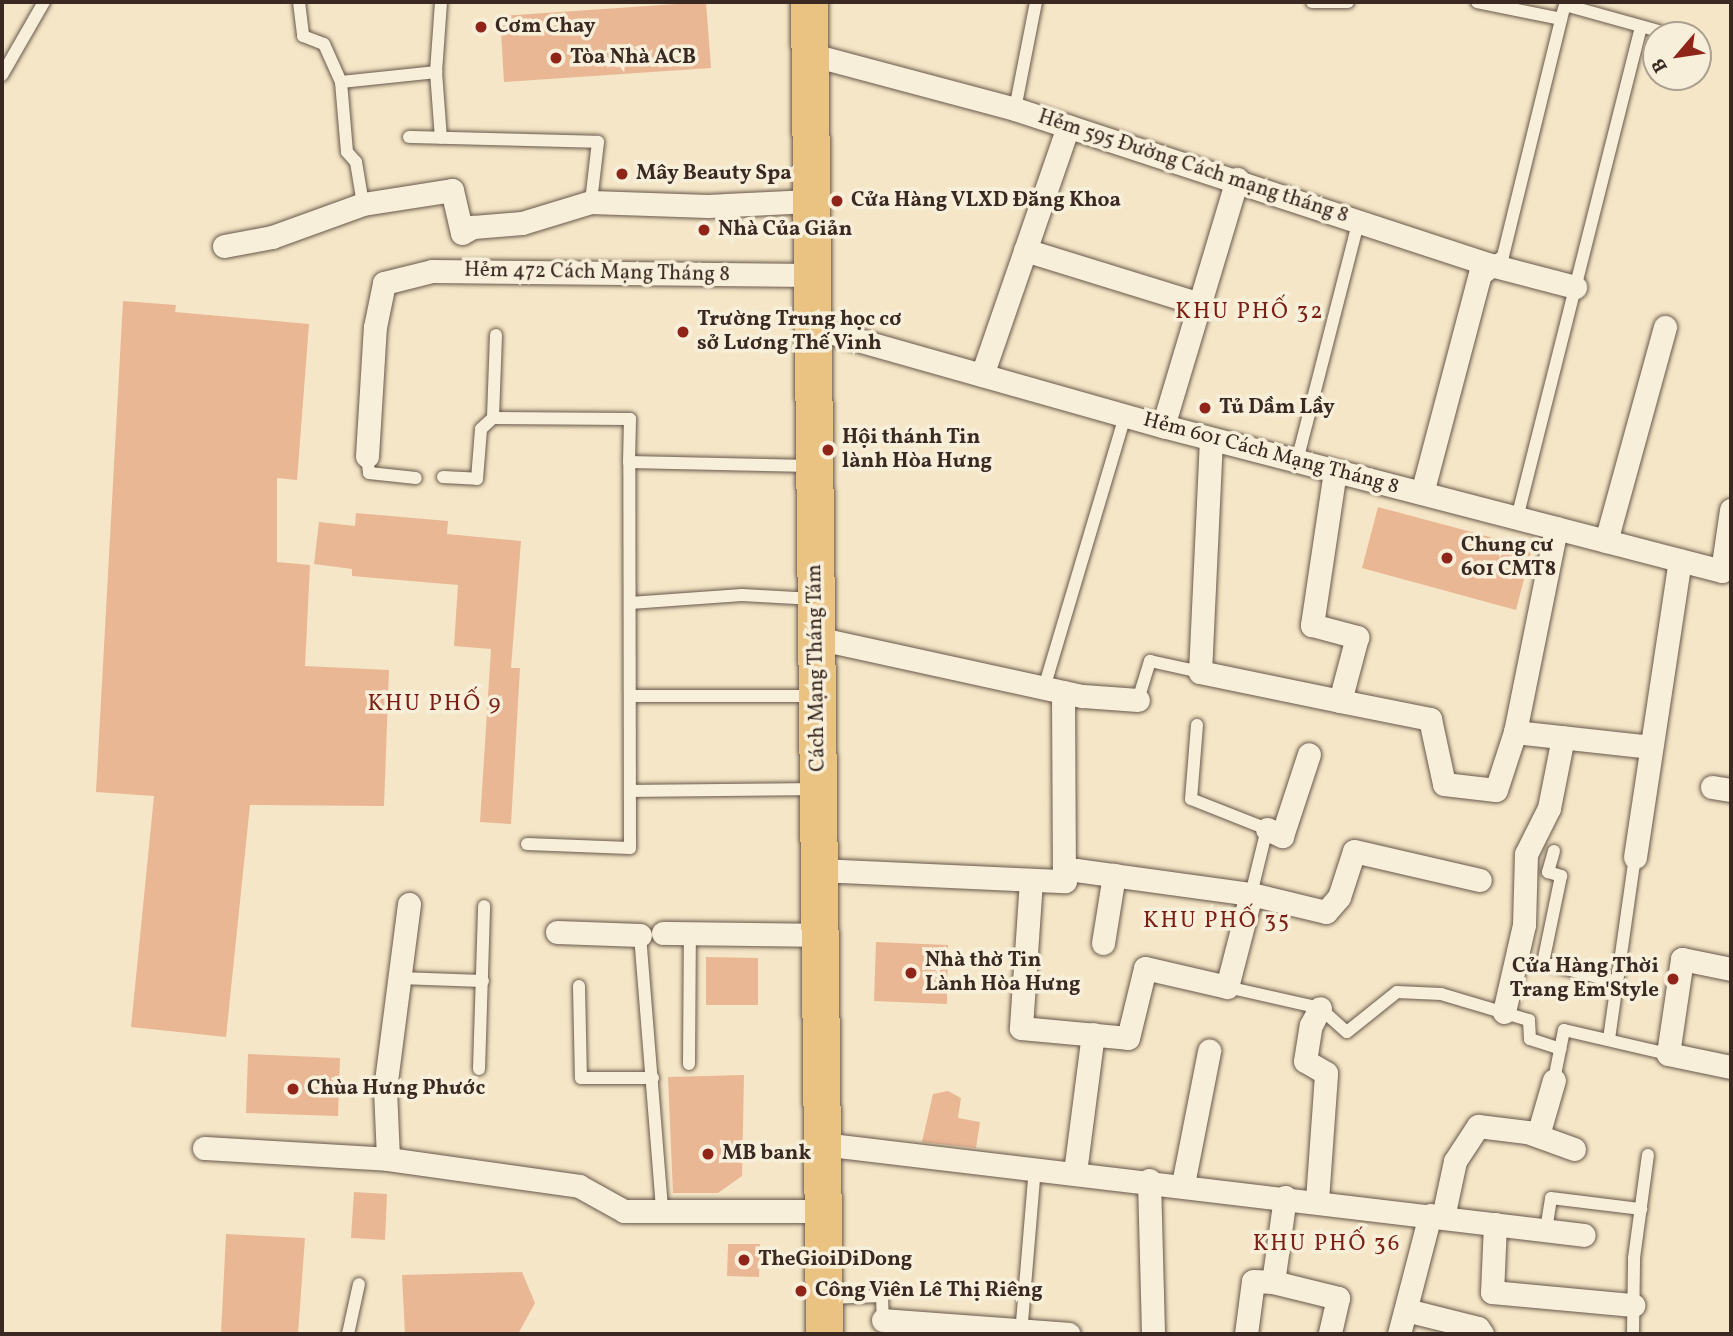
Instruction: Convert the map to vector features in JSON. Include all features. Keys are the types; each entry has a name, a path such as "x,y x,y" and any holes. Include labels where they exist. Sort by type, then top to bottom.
{"main road":[{"name":"Cách Mạng Tháng Tám","path":"809,2 824,1334"}],"street":[{"name":"Hẻm 595 Đường Cách mạng tháng 8","path":"809,54 1015,109 1237,179 1491,265 1575,287"},
{"path":"982,375 1068,126"},
{"name":"Hẻm 595 Đường Cách mạng tháng 8","path":"1163,426 1237,179"},
{"path":"224,246 272,237 363,204 452,190 462,233 473,226 522,223 591,202 708,206 810,201"},
{"path":"1026,250 1199,304"},
{"path":"1422,494 1480,274 1491,265"},
{"name":"Hẻm 472 Cách Mạng Tháng 8","path":"367,456 375,327 384,283 432,271 811,275"},
{"name":"Hẻm 601 Cách Mạng Tháng 8","path":"812,327 1211,439 1727,572"},
{"path":"1606,541 1665,327"},
{"path":"1211,439 1200,672 1430,719 1444,784 1496,790 1515,732 1556,528"},
{"path":"1335,471 1312,625 1357,637 1340,701"},
{"path":"1727,572 1731,510"},
{"path":"1635,857 1680,560"},
{"path":"816,638 1054,690 1138,700"},
{"path":"820,870 1065,881 1064,744 1054,690"},
{"path":"1515,732 1651,747"},
{"path":"1504,1012 1524,925 1525,854 1549,808 1563,737"},
{"path":"1267,829 1282,836 1309,754"},
{"path":"1064,870 1251,894 1326,912 1339,897 1354,851 1480,880"},
{"path":"1103,943 1114,875"},
{"path":"1031,880 1021,1028 1128,1038 1145,968 1227,987 1251,894"},
{"path":"388,1159 385,1089 408,904"},
{"path":"557,932 640,935"},
{"path":"663,933 820,935"},
{"path":"1731,969 1682,959 1668,1054 1731,1067"},
{"path":"1317,1200 1326,1073 1305,1061 1311,1025 1320,1008"},
{"path":"1075,1172 1093,1034"},
{"path":"1183,1184 1209,1051"},
{"path":"1538,1135 1554,1080"},
{"path":"1399,1334 1455,1161 1478,1126 1538,1135 1574,1149"},
{"path":"821,1144 1183,1184 1584,1235"},
{"path":"204,1148 388,1159 579,1186 624,1211 822,1211"},
{"path":"1149,1180 1153,1334"},
{"path":"1273,1282 1285,1197"},
{"path":"1495,1224 1492,1292 1633,1305"},
{"path":"1253,1331 1253,1281 1273,1282 1338,1297 1330,1334"},
{"path":"1406,1310 1478,1328 1482,1334"},
{"path":"883,1320 1068,1334"}],"lane":[{"path":"2,75 44,2"},
{"path":"299,2 303,36 321,42 341,82 347,152 356,162 363,204"},
{"path":"441,2 436,72 441,138"},
{"path":"1015,109 1036,2"},
{"path":"1312,2 1348,2"},
{"path":"1477,2 1561,19"},
{"path":"1491,265 1503,256 1565,3 1641,27 1517,518"},
{"path":"341,82 436,72"},
{"path":"409,137 598,142 591,202"},
{"name":"Hẻm 595 Đường Cách mạng tháng 8","path":"1297,461 1359,220"},
{"path":"493,418 496,335"},
{"path":"1054,690 1125,415"},
{"path":"443,477 477,479 481,429 493,418 630,419 630,848 527,844"},
{"path":"367,456 369,473 416,478"},
{"path":"629,462 813,466"},
{"path":"630,603 742,595 816,599"},
{"path":"1138,700 1150,661 1200,672"},
{"path":"629,696 817,696"},
{"path":"1197,725 1191,799 1267,829 1251,894"},
{"path":"630,791 818,789"},
{"path":"1554,851 1548,872 1561,876 1543,962 1617,982"},
{"path":"1609,1039 1635,857"},
{"path":"479,1069 484,906"},
{"path":"640,935 662,1211"},
{"path":"689,1064 690,935"},
{"path":"399,978 483,981"},
{"path":"579,986 581,1078 653,1078"},
{"path":"1227,987 1320,1008 1347,1032 1397,992 1441,993 1529,1020 1530,1039 1560,1049"},
{"path":"1554,1080 1564,1030 1668,1054"},
{"path":"1633,1334 1640,1209 1648,1155"},
{"path":"1022,1331 1035,1167"},
{"path":"1546,1230 1550,1198 1640,1209"},
{"path":"348,1334 359,1284"},
{"path":"824,1298 882,1296 883,1320"}],"building":[{"path":"706,2 711,68 504,82 500,16"},
{"path":"123,301 176,305 175,312 309,324 297,480 277,478 277,562 310,565 305,666 389,670 384,806 250,805 226,1037 131,1027 154,796 96,792"},
{"name":"Chung cư 601 CMT8","path":"1378,507 1532,548 1516,610 1362,568"},
{"path":"356,513 448,521 447,534 521,541 511,668 520,668 511,824 480,822 491,649 454,646 458,585 352,576 352,569 314,564 319,522 355,526"},
{"name":"Nhà thờ Tin Lành Hòa Hưng","path":"876,942 948,945 947,1004 874,1001"},
{"path":"706,957 758,958 758,1005 706,1005"},
{"name":"Chùa Hưng Phước","path":"248,1054 340,1058 338,1116 246,1113"},
{"name":"MB bank","path":"744,1075 742,1176 718,1193 673,1193 668,1077"},
{"path":"948,1091 961,1098 958,1118 980,1122 976,1148 922,1142 933,1094"},
{"path":"354,1192 387,1194 385,1240 351,1238"},
{"path":"226,1234 305,1238 298,1334 221,1334"},
{"name":"TheGioiDiDong","path":"728,1244 760,1244 759,1277 727,1276"},
{"path":"522,1272 535,1303 518,1334 405,1334 402,1275"}],"place":[{"name":"Cơm Chay","path":"481,27"},
{"name":"Tòa Nhà ACB","path":"556,58"},
{"name":"Mây Beauty Spa","path":"622,174"},
{"name":"Cửa Hàng VLXD Đăng Khoa","path":"837,201"},
{"name":"Nhà Của Giản","path":"704,230"},
{"name":"Trường Trung học cơ sở Lương Thế Vinh","path":"683,332"},
{"name":"Tủ Dầm Lầy","path":"1205,408"},
{"name":"Hội thánh Tin lành Hòa Hưng","path":"828,450"},
{"name":"Chung cư 601 CMT8","path":"1447,558"},
{"name":"Nhà thờ Tin Lành Hòa Hưng","path":"911,973"},
{"name":"Cửa Hàng Thời Trang Em'Style","path":"1673,979"},
{"name":"Chùa Hưng Phước","path":"293,1089"},
{"name":"MB bank","path":"708,1154"},
{"name":"TheGioiDiDong","path":"744,1260"},
{"name":"Công Viên Lê Thị Riêng","path":"801,1291"}],"district":[{"name":"KHU PHỐ 32","path":"1250,312"},
{"name":"KHU PHỐ 9","path":"435,704"},
{"name":"KHU PHỐ 35","path":"1217,921"},
{"name":"KHU PHỐ 36","path":"1327,1244"}]}
